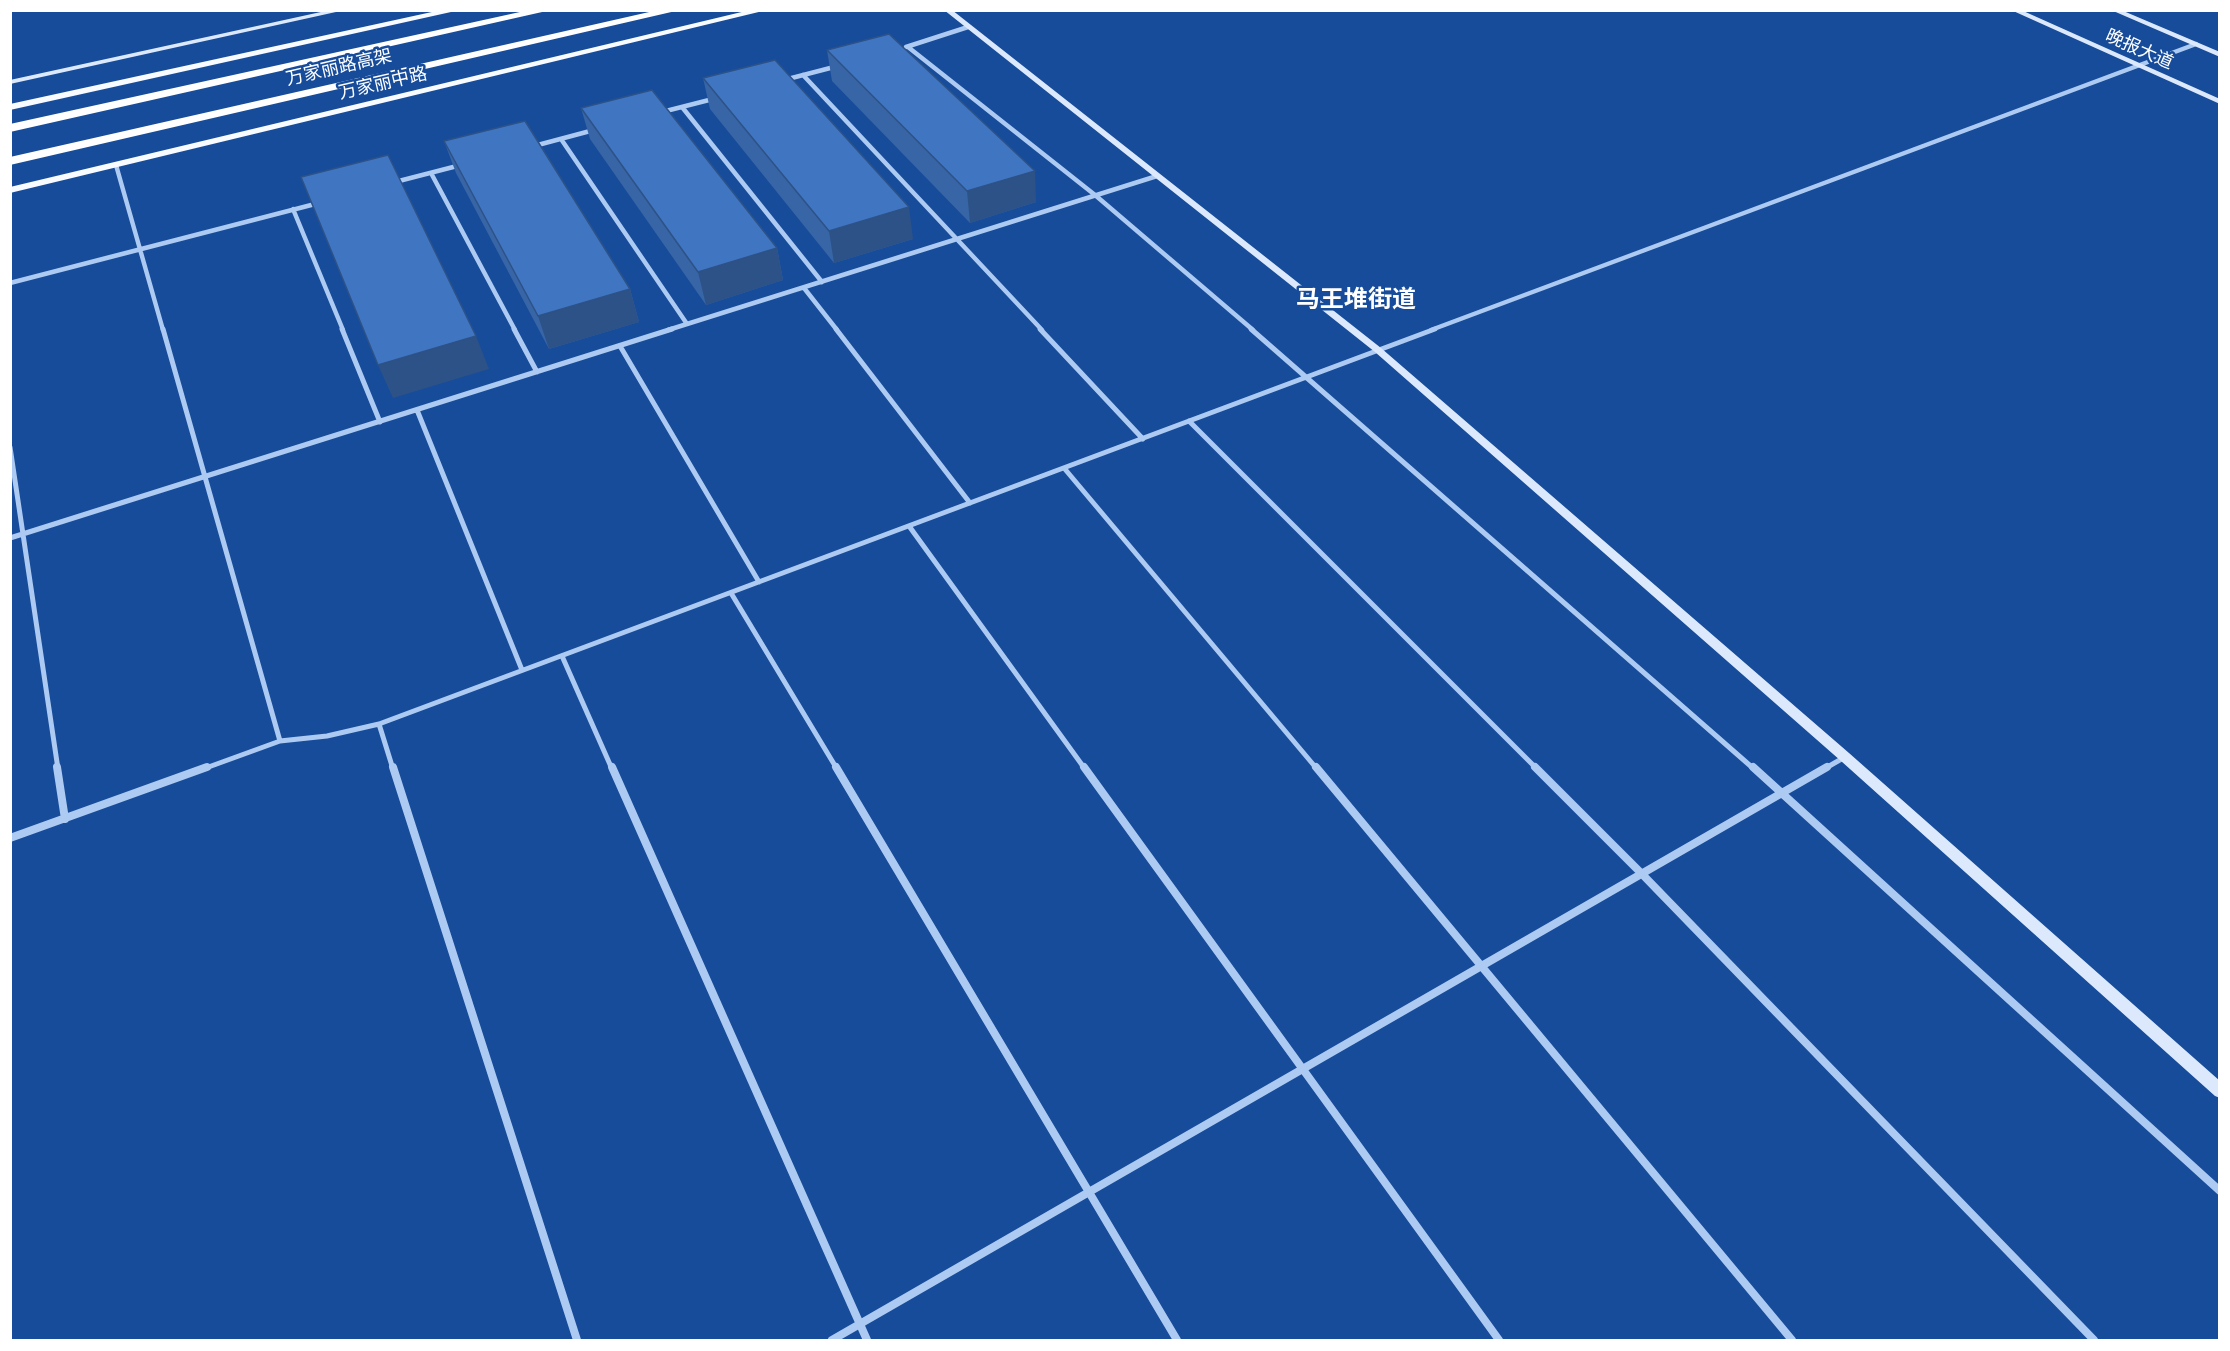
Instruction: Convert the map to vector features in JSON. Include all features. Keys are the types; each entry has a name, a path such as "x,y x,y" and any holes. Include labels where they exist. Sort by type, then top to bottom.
{"highway":[{"name":"万家丽路高架","path":"10,128 546,10"},
{"name":"万家丽路高架","path":"10,161 675,10"}],"main road":[{"path":"10,107 456,10"},
{"name":"万家丽中路","path":"10,190 763,10"}],"street":[{"path":"10,82 342,10"},
{"path":"947,10 1378,350 1845,757 2220,1091"},
{"name":"晚报大道","path":"2014,10 2220,102"},
{"name":"晚报大道","path":"2114,10 2220,55"},
{"path":"968,27 904,48 1095,195 1307,377 1782,793 2220,1191"},
{"path":"10,838 280,741 327,736 379,724 2196,44"},
{"path":"781,81 848,63"},
{"path":"803,75 1143,439"},
{"path":"660,113 715,98"},
{"path":"682,107 822,282"},
{"path":"529,147 605,127"},
{"path":"561,139 687,324"},
{"path":"385,185 464,164"},
{"path":"116,165 280,741"},
{"path":"431,173 537,372"},
{"path":"10,538 1157,176"},
{"path":"10,283 328,200"},
{"path":"293,209 380,422"},
{"path":"804,288 970,503"},
{"path":"620,346 759,582"},
{"path":"417,410 522,670"},
{"path":"1189,421 1642,874 2094,1341"},
{"path":"10,447 65,819"},
{"path":"1064,468 1483,966 1792,1341"},
{"path":"909,526 1499,1341"},
{"path":"731,592 1090,1191 1177,1341"},
{"path":"562,656 867,1341"},
{"path":"379,724 577,1341"},
{"path":"832,1341 1845,757"}],"building":[{"path":"889,34 1035,171 967,191 827,50"},
{"path":"775,60 909,207 829,231 703,78"},
{"path":"652,90 777,248 698,272 581,108"},
{"path":"525,121 630,289 538,316 444,141"},
{"path":"388,155 476,336 378,365 301,177"}],"district":[{"name":"马王堆街道","path":"1356,300"}]}
